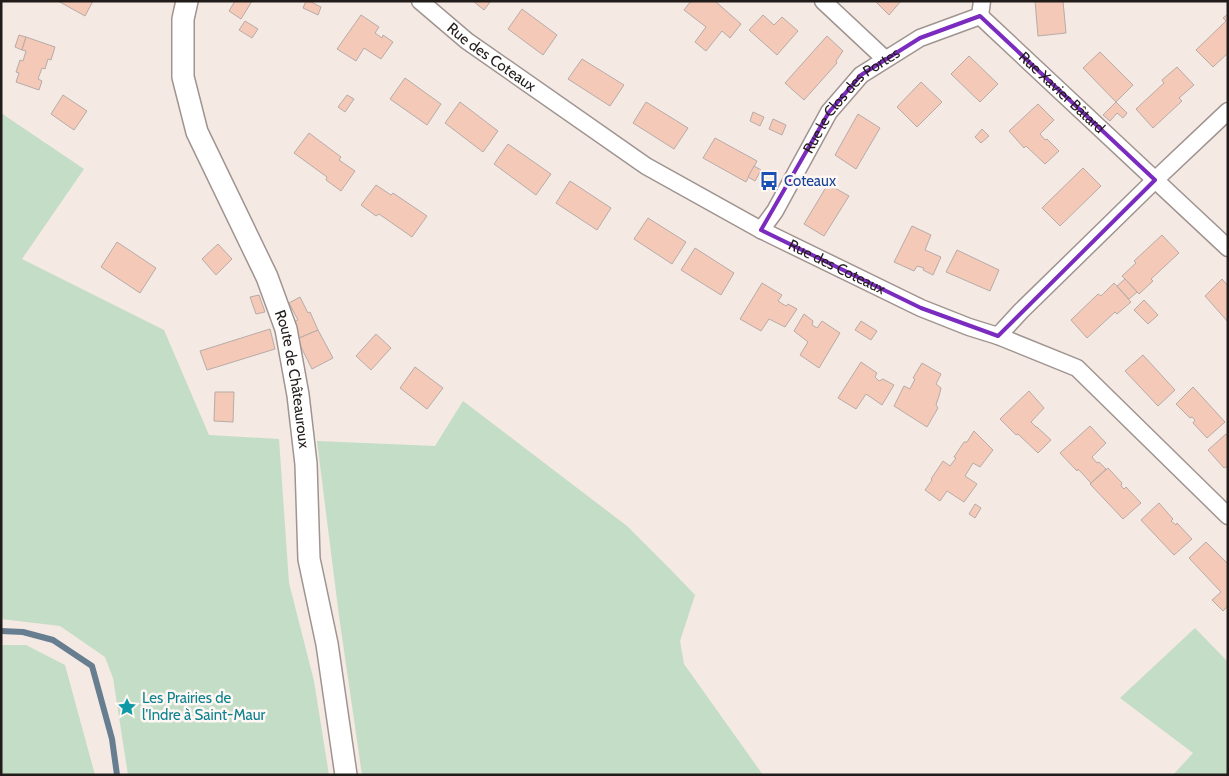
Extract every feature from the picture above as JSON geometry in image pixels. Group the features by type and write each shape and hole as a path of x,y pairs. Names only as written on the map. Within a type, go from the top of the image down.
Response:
{"street":[{"name":"Route de Châteauroux","path":"187,1 184,20 183,77 197,132 267,277 286,330 298,396 306,464 309,559 327,644 346,775"},
{"name":"Rue des Coteaux","path":"420,1 467,41 646,166 761,230 921,308 998,336 1077,368 1228,516"},
{"path":"824,1 885,59"},
{"name":"Rue le Clos des Portes","path":"761,230 775,211 829,112 861,75 920,38 981,9"},
{"name":"Rue Xavier Bâtard","path":"981,9 1155,180 1228,248"},
{"path":"998,336 1021,310 1228,111"}],"highlighted area":[{"path":"980,16 1155,180 998,336 921,308 761,230 829,112 861,75 920,38"}],"green space":[{"path":"1,113 84,169 22,259 164,330 209,435 279,439 289,583 314,681 329,775 128,775 113,678 105,657 60,626 1,619"},
{"path":"463,401 627,526 695,595 680,641 684,664 763,775 362,775 339,616 317,441 435,446"},
{"path":"1195,628 1228,662 1228,775 1173,775 1193,753 1120,698"},
{"path":"1,645 26,645 65,665 95,775 1,775"}],"building":[{"path":"58,1 93,1 85,16"},
{"path":"235,1 252,1 241,19 229,11"},
{"path":"306,1 321,7 318,15 303,8"},
{"path":"473,1 491,1 484,10"},
{"path":"691,1 715,1 741,24 730,38 722,31 706,51 695,42 706,27 684,10"},
{"path":"875,1 901,1 889,15"},
{"path":"1035,1 1063,1 1066,33 1038,36"},
{"path":"522,9 557,35 543,55 508,29"},
{"path":"1228,14 1228,53 1213,67 1196,50 1226,21 1223,18"},
{"path":"361,15 379,27 375,33 382,38 383,35 393,42 381,59 364,48 356,61 337,49"},
{"path":"763,15 774,25 782,17 798,31 777,55 749,30"},
{"path":"245,21 258,29 252,38 239,30"},
{"path":"19,35 26,37 22,50 15,47"},
{"path":"827,36 843,51 836,61 837,63 804,100 785,83"},
{"path":"26,37 55,47 51,60 48,59 45,69 42,68 38,79 42,81 39,90 16,82 19,73 16,72 20,60 23,61 26,51 22,50"},
{"path":"1100,52 1133,85 1116,102 1083,68"},
{"path":"969,56 998,84 980,102 951,74"},
{"path":"582,59 624,85 610,106 568,79"},
{"path":"1177,67 1194,85 1179,98 1182,101 1153,128 1136,109 1164,83 1162,80"},
{"path":"405,78 441,104 427,125 390,99"},
{"path":"921,82 942,102 917,127 897,107"},
{"path":"63,95 87,111 74,130 51,114"},
{"path":"347,95 354,99 345,112 338,107"},
{"path":"460,102 498,131 483,152 445,123"},
{"path":"646,102 688,128 674,149 633,123"},
{"path":"1116,102 1127,113 1123,118 1117,113 1110,121 1103,115"},
{"path":"1038,104 1054,120 1040,134 1059,151 1045,164 1026,146 1024,148 1009,131"},
{"path":"753,112 764,117 760,126 750,121"},
{"path":"858,114 880,128 856,169 835,155"},
{"path":"773,119 786,125 782,135 769,129"},
{"path":"982,129 989,136 981,143 975,137"},
{"path":"309,133 341,157 339,160 355,171 341,191 326,180 327,177 294,153"},
{"path":"715,138 757,161 746,182 703,158"},
{"path":"508,144 551,174 536,195 494,164"},
{"path":"754,166 761,170 755,181 748,177"},
{"path":"1083,168 1101,186 1060,226 1042,208"},
{"path":"570,181 611,208 597,230 556,203"},
{"path":"828,184 849,196 824,236 804,224"},
{"path":"376,185 391,195 393,193 427,216 412,237 379,214 376,216 361,205"},
{"path":"648,218 686,242 672,264 634,239"},
{"path":"912,226 931,235 925,250 941,257 933,275 923,270 924,268 917,266 914,271 894,262"},
{"path":"1162,235 1179,253 1151,279 1153,281 1139,294 1122,276 1136,263 1134,261"},
{"path":"117,242 156,268 140,293 101,267"},
{"path":"218,244 232,259 216,275 202,259"},
{"path":"695,248 734,273 721,295 681,270"},
{"path":"957,250 999,270 990,291 946,272"},
{"path":"1125,279 1137,292 1129,299 1117,286"},
{"path":"1222,279 1228,286 1228,322 1205,296"},
{"path":"762,283 782,295 778,301 786,306 788,304 797,309 785,327 769,319 761,331 740,319"},
{"path":"1114,283 1131,302 1117,314 1115,312 1087,338 1071,320 1098,294 1101,296"},
{"path":"259,295 265,312 256,314 250,297"},
{"path":"300,297 308,313 310,312 318,330 297,339 294,322 298,320 289,303"},
{"path":"1144,300 1158,315 1148,324 1134,310"},
{"path":"804,314 813,321 812,325 817,328 822,321 840,333 819,368 800,355 808,342 794,331"},
{"path":"861,321 877,331 871,340 855,330"},
{"path":"270,329 275,349 207,370 200,351"},
{"path":"318,330 333,358 312,369 297,339"},
{"path":"376,334 391,348 371,370 356,356"},
{"path":"1143,355 1175,390 1158,406 1125,371"},
{"path":"861,362 877,373 875,377 879,381 883,379 894,385 882,405 866,394 856,409 838,398"},
{"path":"922,363 941,374 936,384 941,388 936,405 938,408 927,427 894,406 904,386 910,389 915,379 913,378"},
{"path":"415,367 443,388 427,409 400,388"},
{"path":"1193,387 1225,422 1207,438 1193,423 1195,420 1192,417 1190,418 1176,404"},
{"path":"1029,391 1044,408 1031,422 1051,440 1038,453 1000,419"},
{"path":"215,392 234,392 233,422 214,421"},
{"path":"1090,426 1106,443 1092,457 1106,469 1091,483 1060,453"},
{"path":"974,431 993,450 980,467 973,463 965,476 977,484 964,502 947,491 940,501 925,490 943,461 950,466 964,442 967,442"},
{"path":"1226,434 1228,436 1228,468 1224,468 1208,450"},
{"path":"1108,468 1122,483 1121,486 1124,489 1126,487 1141,503 1123,519 1090,484"},
{"path":"1159,503 1173,519 1171,521 1176,525 1177,523 1192,539 1174,555 1141,520"},
{"path":"975,504 981,508 975,518 969,514"},
{"path":"1206,542 1228,564 1228,606 1223,611 1212,600 1221,592 1189,558"}],"waterway":[{"path":"1,631 23,632 53,640 92,666 112,739 117,775"}],"place":[{"name":"Coteaux","path":"769,181"},
{"name":"Les Prairies de l'Indre à Saint-Maur","path":"127,707"}]}
